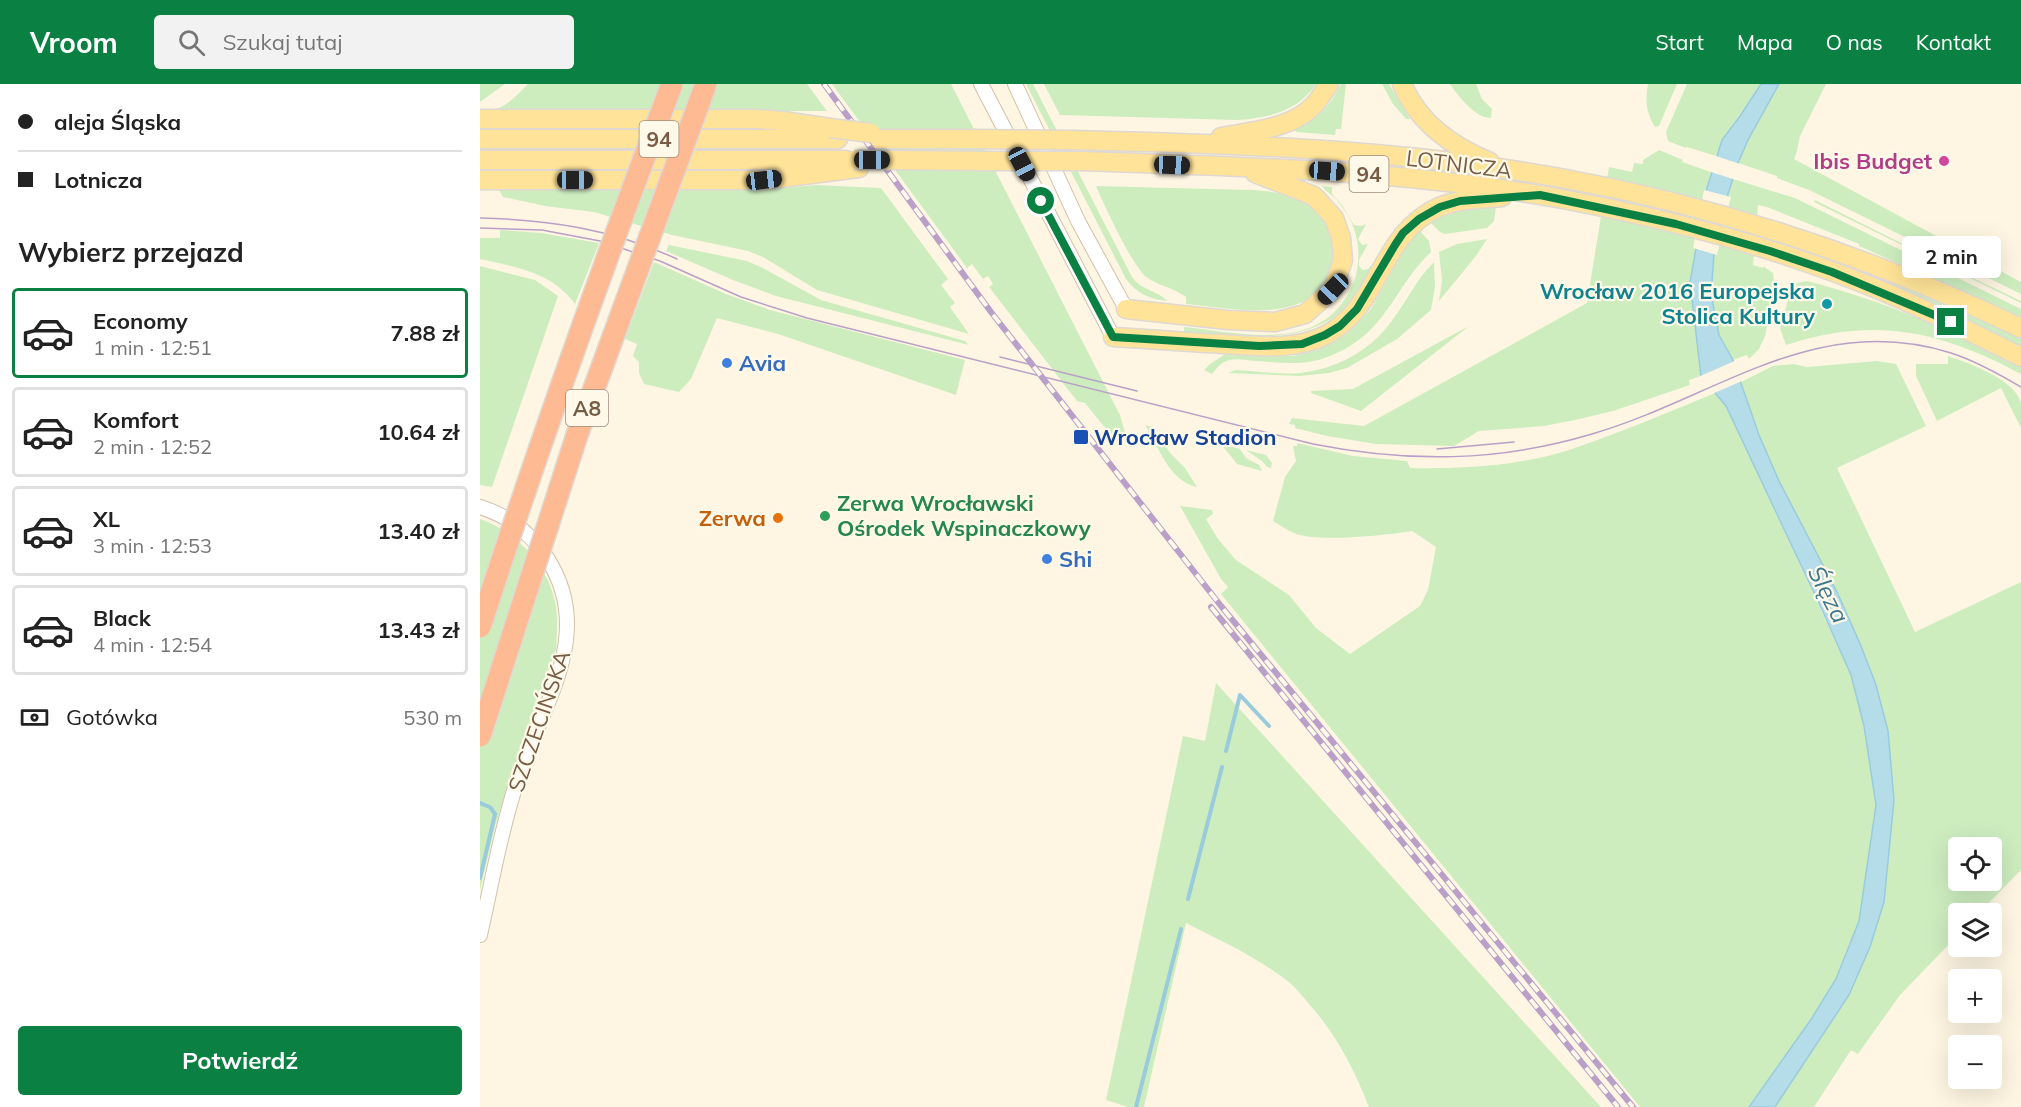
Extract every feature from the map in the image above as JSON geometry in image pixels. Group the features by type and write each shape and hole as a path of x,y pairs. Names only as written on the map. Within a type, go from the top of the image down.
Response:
{"highway":[{"name":"A8","path":"480,627 509,535 578,337 672,84"},
{"name":"A8","path":"480,736 577,435 706,84"}],"main road":[{"path":"1187,143 1284,124 1304,114 1314,105 1329,84"},
{"path":"1401,84 1419,113 1448,140 1473,155 1504,168"},
{"path":"480,119 783,120 834,134"},
{"name":"LOTNICZA","path":"834,134 912,139 1073,140 1340,150 1504,168 1608,187 1747,221 1860,259 1933,287 2021,328"},
{"name":"94","path":"480,139 834,134"},
{"name":"94","path":"480,160 856,164"},
{"name":"LOTNICZA","path":"856,164 912,161 1084,161 1239,167 1349,172 1540,195 1676,224 1832,272 1951,322 2021,357"},
{"path":"480,180 764,180 856,164"},
{"path":"1126,309 1228,320 1275,322 1305,314 1333,289 1342,260 1341,238 1330,212 1314,196 1239,167"},
{"path":"1113,337 1286,346 1302,344 1340,326 1357,309 1403,233 1419,219 1440,207 1460,201 1540,195"}],"street":[{"path":"981,84 1113,337"},
{"path":"1015,84 1078,221 1126,309"},
{"name":"SZCZECIŃSKA","path":"480,507 510,519 540,548 554,569 565,600 568,627 567,645 561,667 520,772 480,935"}],"green space":[{"path":"480,84 505,84 480,102"},
{"path":"528,84 807,84 827,111 490,111 506,104"},
{"path":"832,84 951,84 1120,415 1126,436 1110,434 1085,403 1077,401 989,287 993,284 988,276 983,279 972,264 967,268"},
{"path":"1026,84 1033,84 1132,277 1136,282 1167,301 1154,299 1144,294 1126,279"},
{"path":"1044,84 1316,84 1309,94 1281,112 1236,120 1060,115"},
{"path":"1341,84 1346,84 1341,129 1336,129 1335,135 1296,132 1295,130 1310,122 1323,111"},
{"path":"1382,84 1389,84 1410,119 1406,119 1393,104"},
{"path":"1450,84 1476,84 1482,99 1492,109 1491,118 1473,111"},
{"path":"1648,84 1677,84 1659,126 1655,127 1647,106"},
{"path":"1687,84 1761,84 1730,129 1716,156 1668,141 1666,132"},
{"path":"1779,84 1826,84 1800,136 1794,159 2021,282 2021,294 1809,190 1738,163"},
{"path":"1659,150 1683,160 1682,162 1711,172 1690,282 1701,376 1689,380 1690,385 1613,411 1575,420 1544,426 1479,431 1454,446 1376,444 1327,436 1295,428 1295,425 1289,424 1292,418 1364,426 1587,303 1609,167 1632,172 1634,163 1643,164 1643,160"},
{"path":"1733,179 1795,198 2021,309 2021,318 1859,246 1859,244 1758,205 1756,234 1857,268 1956,308 2021,337 2021,347 1914,296 1756,236 1753,265 1763,268 1763,266 1773,273 1775,288 1765,336 1759,349 1749,359 1747,355 1733,360 1719,336 1714,317 1712,277 1717,237"},
{"path":"816,185 881,188 948,279 941,285 955,303 950,307 969,334 817,290 763,257 748,251 672,235 594,212 545,206 503,197 499,190 513,187 760,190"},
{"path":"1096,186 1251,190 1292,197 1305,203 1317,213 1326,226 1333,255 1331,270 1325,283 1314,294 1300,303 1287,307 1244,310 1186,304 1186,297 1150,279 1139,269 1118,233"},
{"path":"1322,186 1332,187 1332,194 1348,215"},
{"path":"1815,200 2021,301 2021,303 1814,202"},
{"path":"1496,207 1494,221 1487,228 1445,234 1431,223 1447,213"},
{"path":"1348,215 1354,225 1366,224 1358,239 1362,245 1368,244 1359,260 1359,266 1363,270 1368,269 1372,264 1358,292 1340,313 1318,326 1294,333 1268,336 1241,336 1184,332 1184,327 1255,335 1279,334 1302,330 1322,322 1340,306 1356,277 1358,245"},
{"path":"500,230 541,233 599,243 575,304 556,285 532,272 480,259 480,238 500,238"},
{"path":"1420,231 1429,241 1431,252 1418,266 1377,323 1349,346 1330,356 1303,363 1232,359 1221,364 1212,374 1204,370 1224,355 1293,356 1318,350 1347,334 1371,309 1404,250"},
{"path":"1487,239 1439,301 1442,281 1439,252 1457,244"},
{"path":"669,245 747,261 821,300 965,341 969,345 776,296 666,251"},
{"path":"654,262 726,294 770,310 965,360 956,395 778,334 717,318 691,379 679,392 644,384 639,373 639,362 633,356 637,344 625,339"},
{"path":"1434,262 1435,287 1431,310 1397,339 1347,368 1329,373 1300,376 1228,373 1235,370 1300,373 1339,363 1351,357 1383,332 1422,275"},
{"path":"480,266 535,280 558,296 492,487 480,485"},
{"path":"1807,281 1863,297 1943,329 2021,367 2021,374 1963,347 1935,338 1906,333 1878,330 1849,331 1818,336 1786,345 1780,328 1791,290 1797,283"},
{"path":"1469,326 1361,411 1311,393 1311,391 1353,389"},
{"path":"1948,356 1991,374 2011,387 2018,395 2021,404 2021,428 2001,388 1937,421 1916,376 1916,364 1948,364"},
{"path":"1877,361 1896,364 1926,426 1837,468 1915,632 2021,582 2021,870 2002,889 2002,837 1948,837 1948,891 2000,891 1989,903 1948,903 1948,945 1900,995 1858,1054 1851,1050 1814,1107 1775,1107 1849,995 1884,902 1894,800 1888,731 1876,685 1838,594 1779,481 1759,435 1741,382 1773,366 1794,364 1807,367"},
{"path":"1715,393 1726,406 1851,675 1864,726 1876,805 1859,921 1836,979 1812,1018 1749,1107 1640,1107 1221,594 1228,587 1221,579 1180,506 1212,510 1213,514 1206,519 1218,539 1236,560 1289,595 1316,628 1350,654 1420,606 1428,590 1436,547 1412,531 1334,538 1304,536 1273,521 1285,477 1296,461 1293,446 1297,446 1297,443 1353,456 1407,461 1410,468 1470,467 1510,463 1569,450"},
{"path":"1145,425 1153,427 1197,487 1187,484 1172,471"},
{"path":"1221,444 1240,449 1246,458 1259,465 1262,471 1237,464"},
{"path":"1246,450 1266,455 1272,463 1271,468 1267,467"},
{"path":"480,519 494,525 519,542 539,565 553,592 557,623 556,649 511,775 496,823 480,890"},
{"path":"1216,683 1601,1107 1369,1107 1351,1066 1336,1040 1319,1015 1295,988 1253,958 1186,923 1144,1107 1128,1107 1106,1100 1183,736 1205,741"}],"water":[{"name":"Ślęza","path":"1761,84 1779,84 1738,163 1714,254 1711,294 1719,335 1733,360 1759,435 1779,481 1838,594 1876,685 1888,731 1894,800 1884,902 1870,947 1849,995 1775,1107 1749,1107 1812,1018 1836,979 1859,921 1876,805 1864,726 1851,675 1726,406 1701,376 1690,282 1707,188 1722,140"}],"pier":[{"path":"1713,155 1740,164 1736,180 1708,171"},
{"path":"1704,190 1731,197 1717,255 1693,248"},
{"path":"1737,360 1744,380 1712,394 1698,377"}],"waterway":[{"path":"1226,751 1240,695 1269,726"},
{"path":"1188,899 1222,767"},
{"path":"480,803 490,807 495,814 480,878"},
{"path":"1136,1107 1181,929"}],"tram line":[{"path":"480,218 532,221 581,228 629,240 677,259"},
{"path":"480,228 542,230 600,241 660,261 741,297 807,318 1313,444 1384,454 1453,457 1522,450 1557,443 1592,434 1637,418 1767,364 1810,350 1855,342 1901,343 1951,353 1978,364 2021,387"},
{"path":"1000,357 1137,391"},
{"path":"1437,449 1514,442"}],"railway":[{"path":"824,84 991,312 1221,606 1633,1107"},
{"path":"1211,607 1618,1107"}],"place":[{"name":"Ibis Budget","path":"1944,161"},
{"name":"Wrocław 2016 Europejska Stolica Kultury","path":"1827,304"},
{"name":"Avia","path":"727,363"},
{"name":"Wrocław Stadion","path":"1081,437"},
{"name":"Zerwa Wrocławski Ośrodek Wspinaczkowy","path":"825,516"},
{"name":"Zerwa","path":"778,518"},
{"name":"Shi","path":"1047,559"}],"route":[{"path":"1041,201 1113,337 1259,346 1302,344 1340,326 1357,309 1403,233 1419,219 1440,207 1460,201 1540,195 1676,224 1770,251 1832,272 1951,322"}]}
